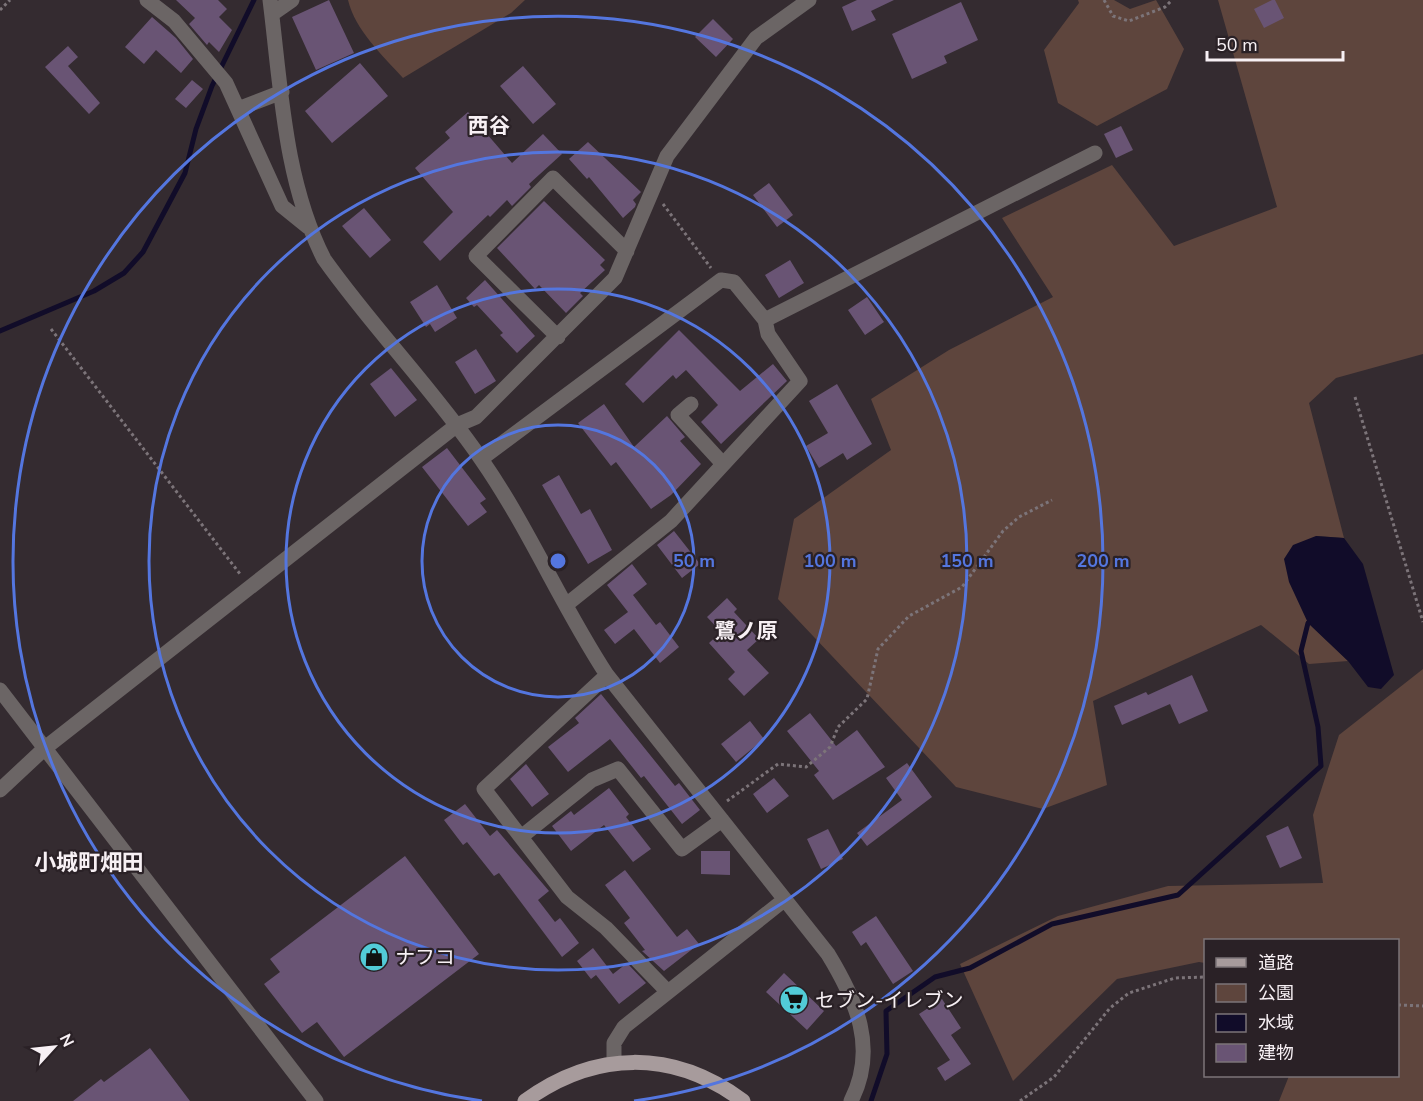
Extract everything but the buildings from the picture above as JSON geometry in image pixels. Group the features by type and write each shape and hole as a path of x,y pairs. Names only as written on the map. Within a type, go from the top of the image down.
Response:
{"main road":[{"path":"525,1101 540,1090 581,1069 614,1062 677,1066 711,1080 743,1101"}],"street":[{"path":"147,0 174,21 226,83 282,206 308,227"},
{"path":"292,0 271,7 296,191 308,227 324,259 347,291 457,425 481,459 515,509 566,605 607,675 828,954 860,1014 864,1055 851,1101"},
{"path":"0,790 45,748 250,587 457,425 476,417 558,338 615,278 667,156 756,38 808,0"},
{"path":"238,109 282,92"},
{"path":"765,320 1095,153"},
{"path":"558,338 476,256 553,178 627,251"},
{"path":"481,459 721,280 734,282 765,320 768,334 800,381 670,521 566,605"},
{"path":"691,404 678,415 723,464"},
{"path":"607,675 484,789 567,897 606,928 668,992"},
{"path":"0,690 316,1101"},
{"path":"521,837 592,780 618,769 682,849 718,815"},
{"path":"614,1062 614,1043 624,1027 784,900"}],"path":[{"path":"0,10 10,0"},
{"path":"1104,0 1113,16 1129,21 1164,7 1172,0"},
{"path":"653,191 721,280"},
{"path":"51,328 250,587"},
{"path":"1355,397 1423,622"},
{"path":"718,815 778,764 806,767 830,747 838,727 867,699 878,650 909,616 962,587 1003,531 1019,517 1052,500"},
{"path":"1020,1101 1054,1077 1110,1008 1130,993 1175,978 1204,977"},
{"path":"1399,1005 1423,1006"}],"green space":[{"path":"348,0 525,0 511,13 403,78 363,32"},
{"path":"1078,0 1114,0 1130,9 1156,0 1184,49 1167,89 1097,126 1058,103 1044,50 1079,3"},
{"path":"1218,0 1423,0 1423,354 1336,378 1309,403 1344,538 1316,536 1308,623 1348,661 1309,664 1261,625 1093,701 1107,785 1043,809 956,787 778,599 794,519 891,450 871,399 949,350 1053,297 1002,218 1112,165 1174,246 1277,207"},
{"path":"1423,669 1423,1101 1279,1101 1289,1077 1399,1077 1399,939 1204,939 1204,963 1117,979 1013,1081 960,964 1058,916 1168,886 1323,883 1313,815 1339,735"}],"water":[{"path":"1316,536 1344,538 1363,564 1394,675 1381,689 1368,687 1348,661 1308,623 1289,582 1284,559 1293,545"}],"waterway":[{"path":"0,331 94,291 124,273 143,252 185,173 196,129 212,86 254,0"},
{"path":"871,1101 887,1054 886,1011 935,977 970,968 1052,924 1178,895 1321,766 1318,727 1301,651 1308,623"}],"place":[{"name":"ナフコ","path":"374,957"},
{"name":"セブン-イレブン","path":"794,1000"}],"district":[{"name":"西谷","path":"489,126"},
{"name":"鷺ノ原","path":"746,631"},
{"name":"小城町畑田","path":"89,862"}]}
